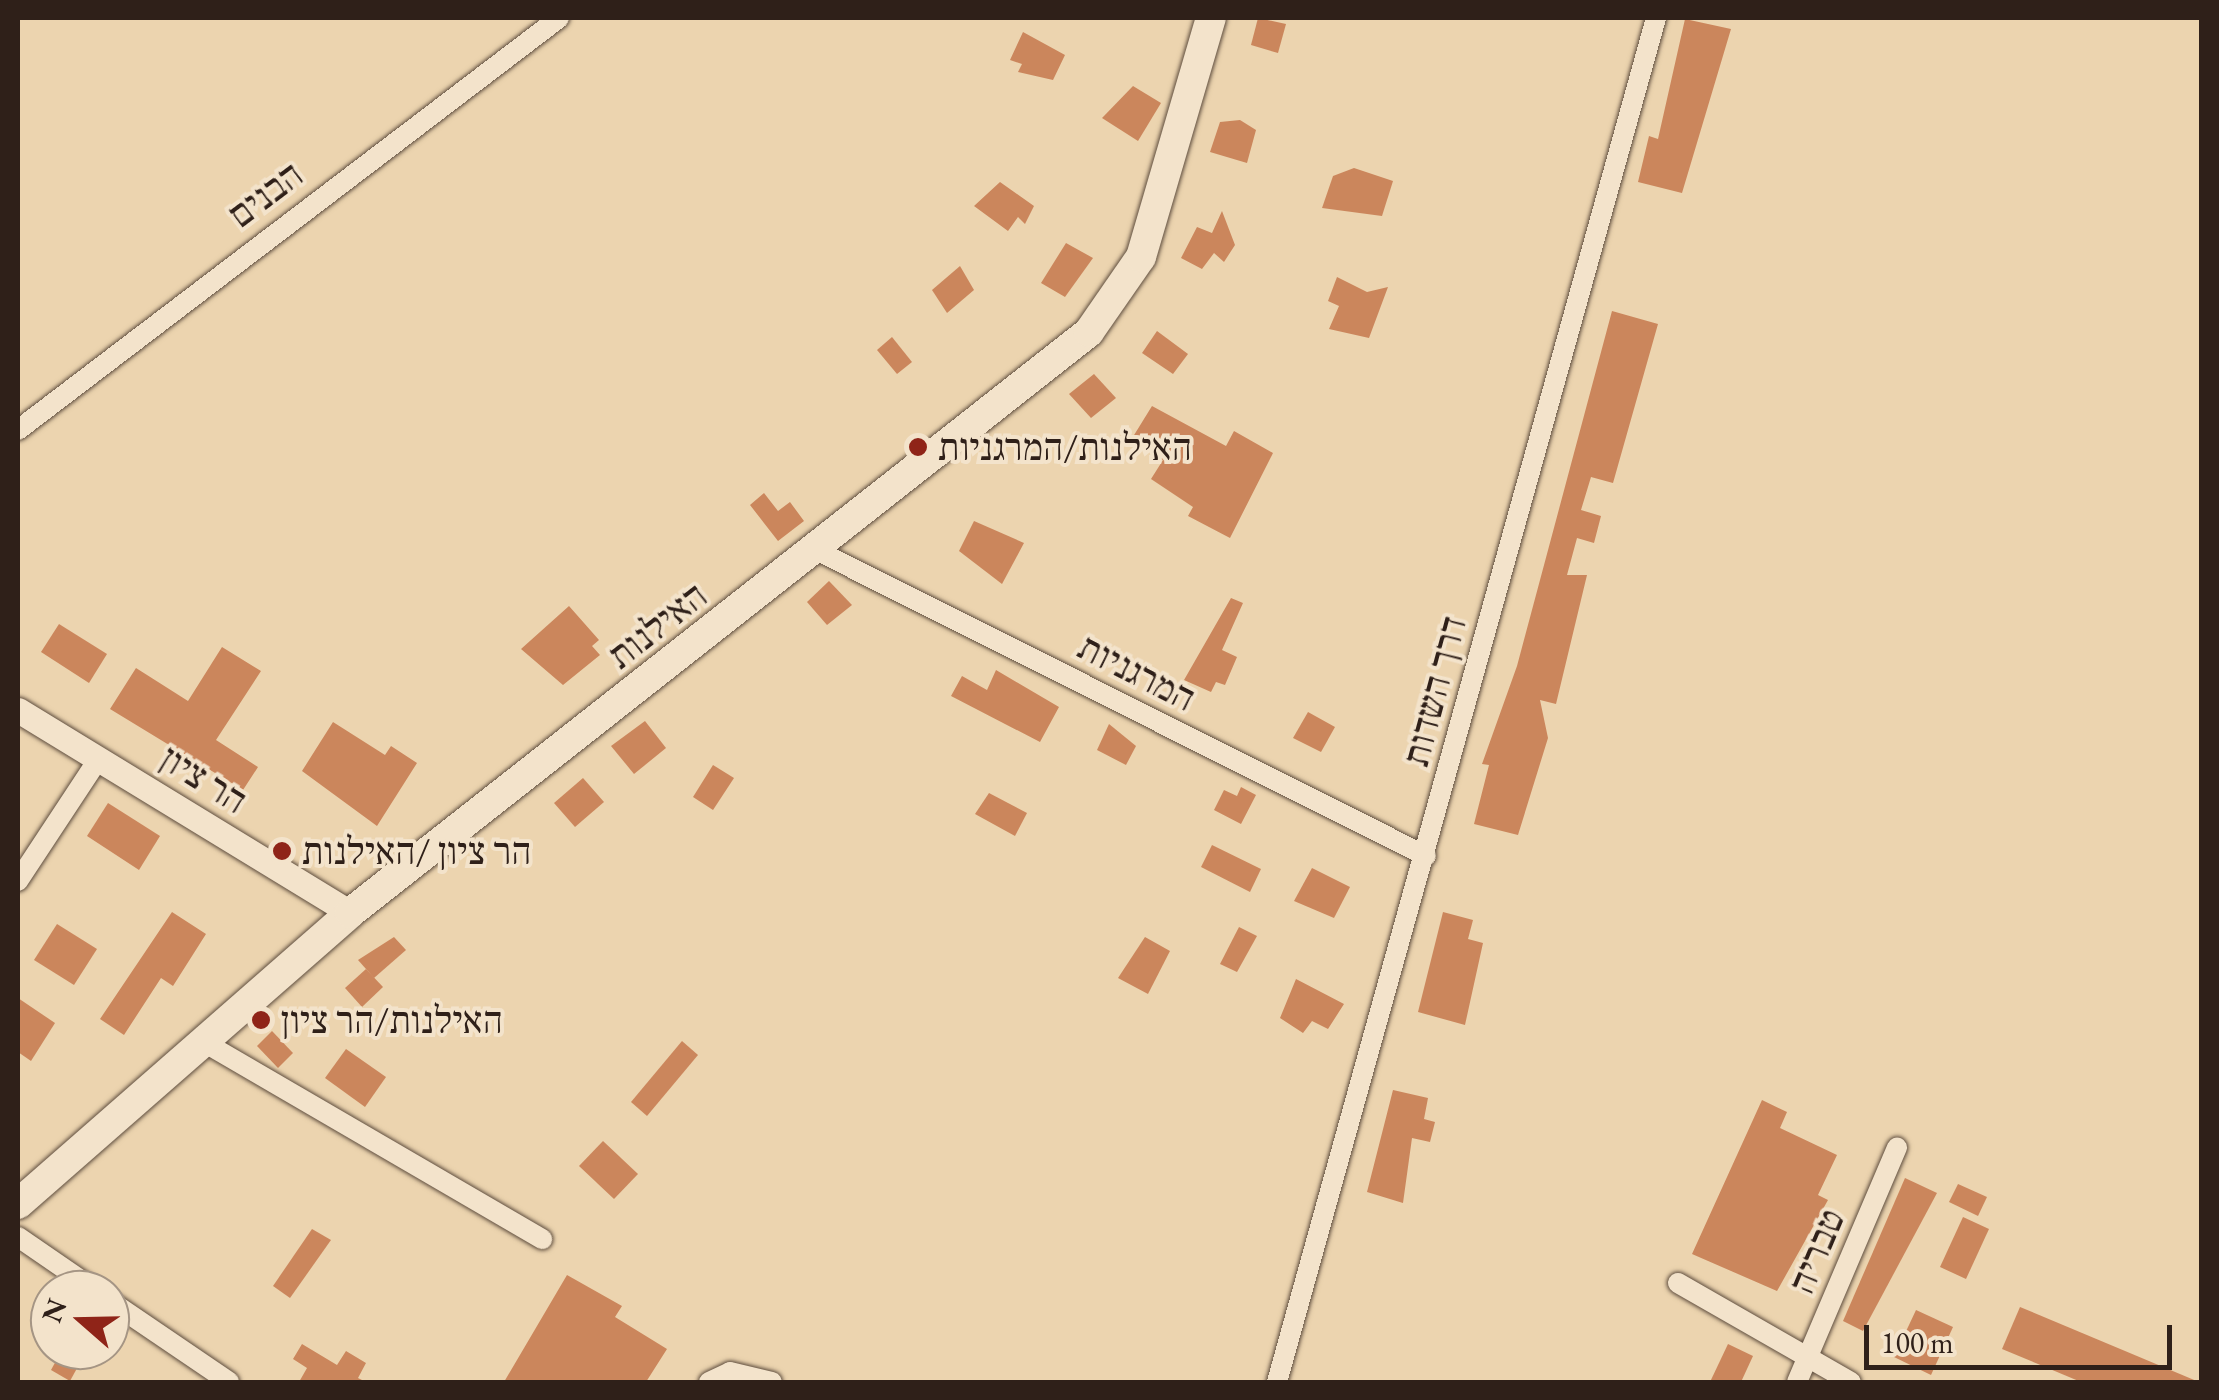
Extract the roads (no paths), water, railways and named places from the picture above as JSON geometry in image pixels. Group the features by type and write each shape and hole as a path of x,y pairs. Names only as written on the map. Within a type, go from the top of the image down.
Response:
{"main road":[{"name":"האילנות","path":"18,1204 200,1040 350,913 818,551 1089,332 1141,257 1211,18"}],"street":[{"name":"הבנים","path":"18,430 559,18"},
{"name":"דרך השדות","path":"1277,1382 1656,18"},
{"name":"המרגניות","path":"818,551 1426,856"},
{"name":"הר ציון","path":"18,710 350,913"},
{"path":"18,881 98,758"},
{"path":"200,1040 542,1239"},
{"name":"טבריה","path":"1797,1382 1897,1146"},
{"path":"18,1237 65,1270"},
{"path":"1678,1282 1851,1382"},
{"path":"130,1314 230,1382"},
{"path":"709,1382 730,1372 772,1382"}],"place":[{"name":"האילנות/המרגניות","path":"918,447"},
{"name":"הר ציון /האילנות","path":"282,851"},
{"name":"האילנות/הר ציון","path":"261,1020"}]}
